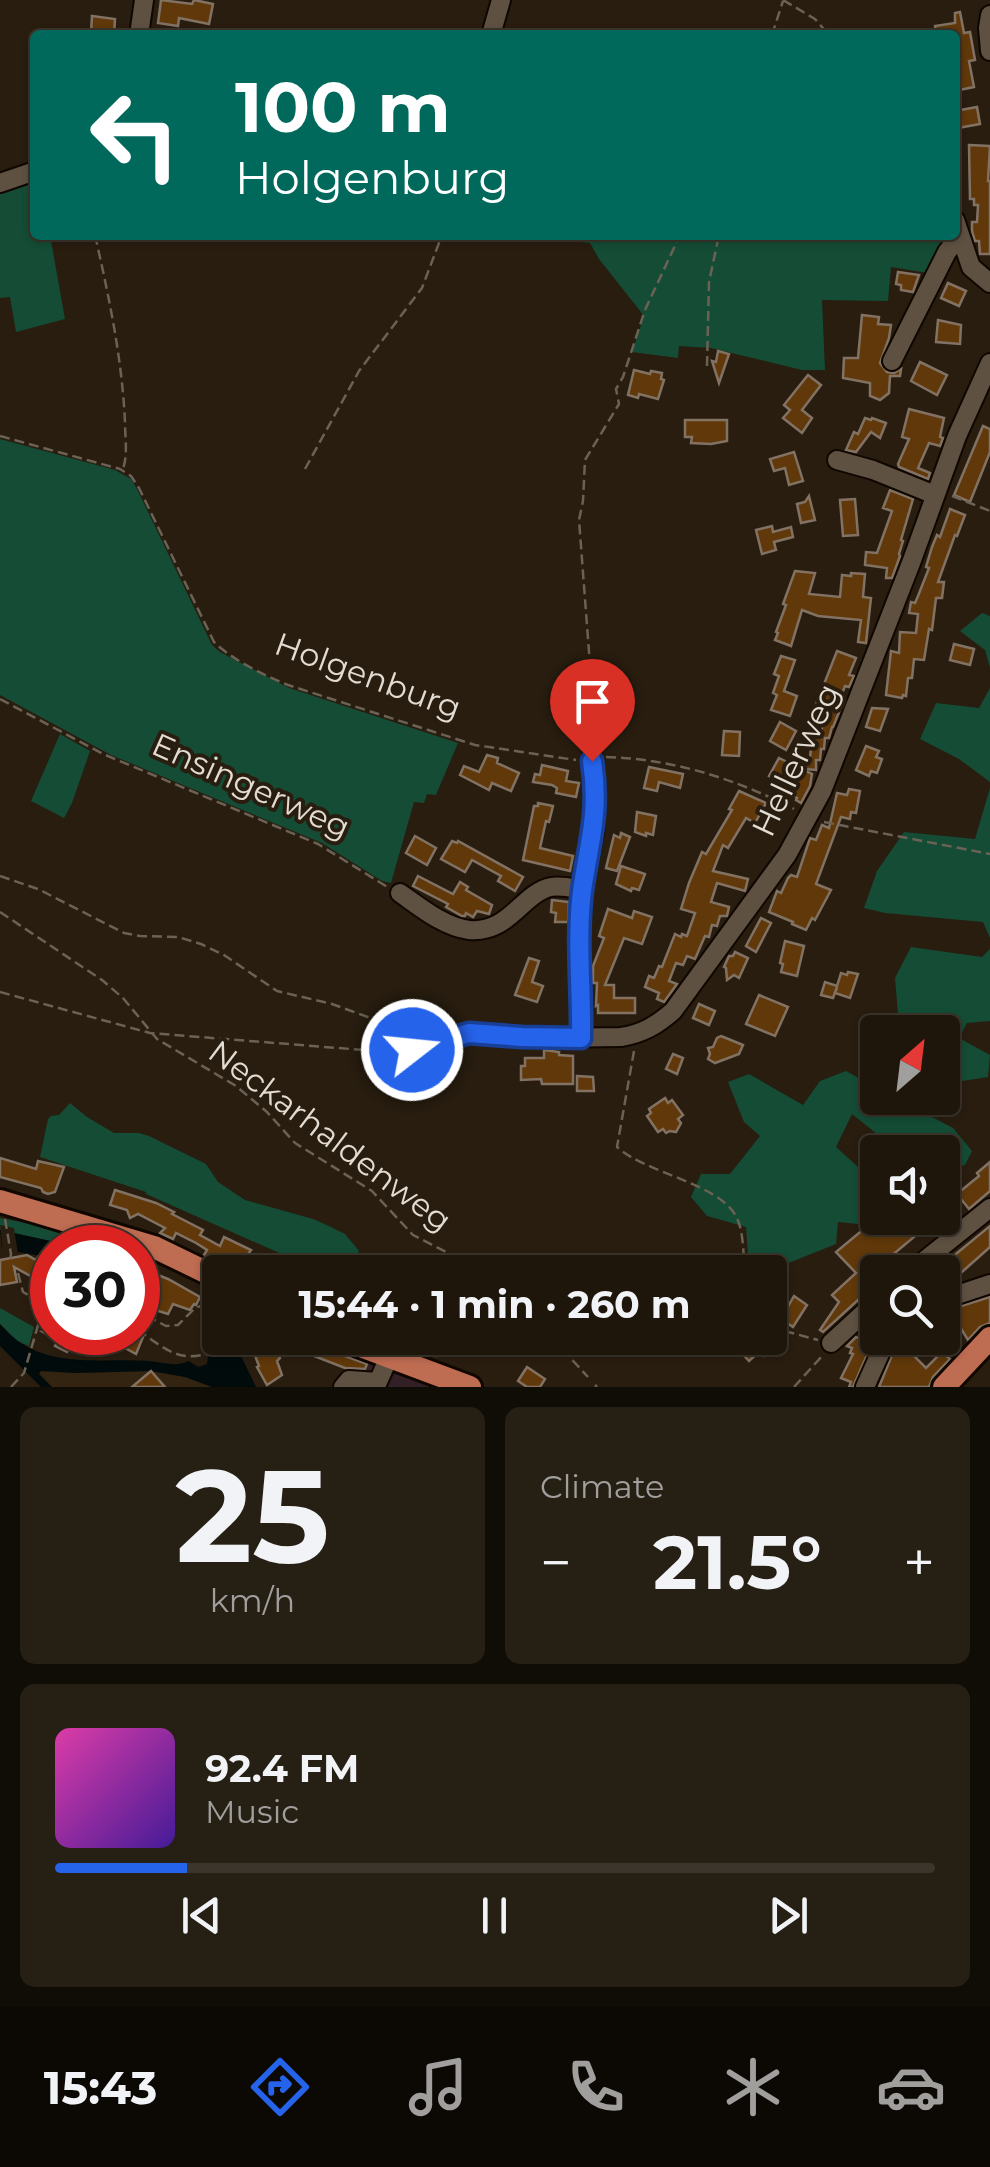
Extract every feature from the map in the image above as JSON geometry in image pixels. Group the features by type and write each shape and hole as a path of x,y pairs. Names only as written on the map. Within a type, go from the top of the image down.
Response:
{"main road":[{"path":"2,1209 154,1247 202,1276"},
{"path":"944,1387 990,1338"},
{"path":"389,1356 470,1387"}],"street":[{"path":"140,30 144,0"},
{"path":"493,30 502,0"},
{"path":"990,15 990,50"},
{"path":"0,183 30,173"},
{"path":"960,235 973,270 990,283"},
{"path":"892,362 950,247 962,241"},
{"name":"Hellerweg","path":"633,1035 659,1022 678,1004 776,871 809,817 828,778 961,427 990,363"},
{"path":"837,460 936,492"},
{"path":"581,1038 582,890 596,807 592,759"},
{"path":"400,893 444,921 472,930 502,922 547,888 582,890"},
{"path":"404,1052 469,1033 581,1038 633,1035"},
{"path":"931,1255 990,1208"},
{"path":"960,1294 990,1284"},
{"path":"831,1343 860,1316"},
{"path":"865,1387 879,1355"},
{"path":"343,1387 349,1380 378,1382 389,1356"}],"path":[{"path":"774,30 783,0 815,19 825,30"},
{"path":"0,436 122,470 126,444 120,355 96,240"},
{"path":"305,469 359,371 422,288 440,240"},
{"path":"592,759 590,678 578,533 585,460 619,404 616,389 624,378 645,310 678,240"},
{"path":"707,366 709,282 717,240"},
{"name":"Holgenburg","path":"122,470 140,488 211,637 223,650 288,685 492,749 592,759 637,759 693,769 742,783 820,821 990,854"},
{"path":"936,492 990,512"},
{"name":"Ensingerweg","path":"0,699 102,754 326,848 400,893"},
{"path":"0,876 55,897 124,933 178,937 201,944 276,991 392,1024 469,1033"},
{"path":"0,912 116,990 150,1032"},
{"path":"0,992 150,1032 404,1052"},
{"name":"Neckarhaldenweg","path":"150,1032 236,1086 295,1143 372,1192 413,1234 453,1255"},
{"path":"633,1035 630,1078 617,1146 657,1170 704,1190 730,1208 739,1222 743,1255"},
{"path":"2,1209 10,1261"},
{"path":"18,1273 23,1292 30,1296"},
{"path":"160,1323 178,1326 202,1305"},
{"path":"787,1331 831,1343 794,1387"},
{"path":"160,1343 183,1356 202,1354"},
{"path":"11,1387 24,1373 30,1352"},
{"path":"568,1355 588,1376"}],"shaded area":[{"path":"0,1230 30,1237 30,1254 2,1249"},
{"path":"0,1324 30,1347 30,1355 170,1364 189,1361 198,1367 207,1364 208,1357 239,1355 256,1387 212,1387 151,1371 41,1371 39,1374 52,1387 41,1387 0,1346"},
{"path":"369,1362 430,1387 331,1387 342,1374 363,1377"},
{"path":"40,1371 151,1371 212,1387 52,1387"}],"green space":[{"path":"30,177 30,240 51,240 65,319 16,332 10,297 0,298 0,186"},
{"path":"558,240 952,240 934,274 891,267 888,301 822,300 825,370 802,370 711,348 679,346 678,358 632,352 644,316 590,243"},
{"path":"0,439 115,470 131,479 212,645 220,652 289,688 458,743 436,795 427,794 424,803 414,802 391,883 322,843 111,755 0,695"},
{"path":"982,613 990,616 990,668 985,650 960,631"},
{"path":"990,688 990,782 959,759 920,739 936,703 979,708"},
{"path":"60,734 90,751 64,818 31,801"},
{"path":"990,788 990,938 983,922 864,908 877,871 904,832 975,839"},
{"path":"911,947 982,957 990,949 990,1021 967,1023 960,1036 960,1015 899,1015 895,978"},
{"path":"960,1039 990,1055 988,1077 960,1081"},
{"path":"846,1071 860,1079 860,1115 928,1115 959,1135 879,1135 852,1114 836,1147 860,1169 860,1222 838,1222 836,1244 787,1264 787,1255 748,1255 746,1227 707,1216 691,1197 701,1174 730,1174 760,1136 744,1122 728,1082 749,1074 803,1105 820,1081"},
{"path":"70,1103 114,1133 149,1136 206,1164 218,1182 245,1200 313,1219 345,1234 359,1251 357,1255 284,1255 146,1192 40,1157 48,1119 59,1115"},
{"path":"960,1136 972,1151 965,1165 960,1166"},
{"path":"0,1218 37,1225 30,1225 30,1237 0,1230"},
{"path":"0,1308 30,1325 29,1346 17,1341 0,1324"}],"pier":[{"path":"0,1225 14,1228 18,1254 3,1254"}],"building":[{"path":"161,0 213,4 209,24 179,18 178,26 158,23"},
{"path":"960,12 964,33 970,32 975,60 969,61 974,87 960,90 960,30 935,30 935,26 955,23 955,13"},
{"path":"92,16 115,19 114,30 91,30"},
{"path":"977,107 980,124 960,128 960,110"},
{"path":"969,145 990,146 990,254 980,254 979,241 975,241 972,231 978,205 970,199"},
{"path":"898,272 919,275 913,292 901,290 901,285 896,284"},
{"path":"948,283 966,291 959,306 941,298"},
{"path":"862,315 879,317 878,324 891,325 880,363 887,372 901,369 900,376 890,376 889,393 880,400 870,396 870,383 843,378 844,358 858,358"},
{"path":"938,320 961,325 960,344 936,342"},
{"path":"718,351 729,354 719,383 712,361 716,362"},
{"path":"920,362 947,375 937,395 911,381"},
{"path":"634,370 662,373 664,380 658,399 628,395"},
{"path":"808,375 821,385 802,410 812,418 802,433 783,418 790,410 784,405"},
{"path":"909,409 944,418 940,446 929,443 918,468 930,473 928,479 898,464 909,439 902,437"},
{"path":"865,418 886,423 880,438 871,432 856,452 846,450 854,432 858,434"},
{"path":"685,420 727,420 727,441 691,443 692,437 685,437"},
{"path":"983,426 990,429 990,452 970,502 954,495"},
{"path":"794,452 803,481 789,485 785,468 774,471 770,459"},
{"path":"890,490 913,499 900,556 892,578 886,578 887,568 865,565 866,552 877,553 892,511 883,508"},
{"path":"809,496 815,520 801,523 797,504"},
{"path":"855,499 858,535 843,536 840,500"},
{"path":"950,509 965,515 938,582 944,582 942,598 936,598 924,660 914,659 906,696 886,695 891,651 899,653 900,632 916,633 918,614 909,613 911,602 915,603 918,596 932,547"},
{"path":"772,526 773,532 791,527 793,537 774,542 776,550 762,554 756,530"},
{"path":"795,571 815,573 809,594 840,597 842,575 865,574 863,597 871,598 866,643 858,642 861,620 818,616 802,610 791,646 775,640"},
{"path":"954,644 974,649 970,665 950,660"},
{"path":"837,651 856,658 849,675 854,676 849,687 845,686 838,704 842,705 829,738 825,738 820,760 816,760 816,770 805,769 814,737 821,738 823,714 815,711 815,707"},
{"path":"781,656 795,660 784,691 797,696 790,716 771,710 779,676 774,674"},
{"path":"872,708 888,709 880,731 866,727"},
{"path":"780,722 796,731 786,750 770,741"},
{"path":"724,731 740,732 739,756 722,755"},
{"path":"866,746 879,751 876,757 882,759 877,773 871,771 869,776 856,770"},
{"path":"487,755 519,773 511,791 492,783 489,790 460,775 464,766 479,772"},
{"path":"779,758 812,774 801,803 773,786 776,780 769,776"},
{"path":"542,765 568,771 566,781 579,783 576,797 556,793 557,788 552,785 533,782"},
{"path":"649,767 683,774 680,788 659,782 657,791 644,788"},
{"path":"849,789 860,791 856,813 851,812 850,819 841,817 816,884 831,890 806,930 769,912 777,891 781,893 791,875 797,877 810,838 816,840 822,825 829,828 837,793 847,795"},
{"path":"739,791 766,803 755,823 746,818 728,848 723,845 713,871 748,879 745,891 717,883 711,902 729,907 727,916 720,916 717,926 712,925 695,959 687,956 683,965 676,963 669,981 677,984 664,1002 657,999 659,993 645,987 649,976 654,978 659,966 662,967 675,934 687,936 695,913 681,909 689,883 702,852 706,854"},
{"path":"534,806 553,806 540,848 573,856 570,871 523,860"},
{"path":"637,812 656,816 653,835 635,832"},
{"path":"621,833 630,837 617,871 606,868 614,835 620,838"},
{"path":"415,836 436,848 427,865 406,853"},
{"path":"452,841 523,877 515,891 498,881 501,876 472,860 465,872 441,859"},
{"path":"621,866 645,874 639,890 616,884"},
{"path":"418,876 453,894 460,882 492,905 489,914 477,911 473,917 466,913 462,916 413,886"},
{"path":"552,900 569,902 568,922 555,922"},
{"path":"608,909 632,918 634,911 652,917 642,944 624,938 605,985 614,985 614,998 635,998 635,1013 598,1013 596,1006 593,966 604,938 599,936"},
{"path":"761,918 771,923 756,952 746,946"},
{"path":"785,941 804,946 797,976 781,972"},
{"path":"735,952 748,958 739,978 734,975 727,980 724,967"},
{"path":"529,958 539,961 532,982 543,986 537,1002 515,995"},
{"path":"841,973 858,974 850,998 835,993 837,987 833,998 821,995 825,982 837,986"},
{"path":"759,995 788,1007 775,1036 746,1024"},
{"path":"699,1004 715,1011 709,1025 693,1018"},
{"path":"721,1036 743,1045 739,1054 715,1063 708,1059 708,1048"},
{"path":"544,1050 573,1056 573,1084 521,1080 525,1058 544,1058"},
{"path":"673,1054 683,1058 677,1074 666,1069"},
{"path":"577,1076 593,1077 594,1091 577,1091"},
{"path":"665,1098 668,1103 672,1100 683,1115 678,1119 681,1123 676,1132 658,1132 647,1116 651,1113 649,1109"},
{"path":"0,1158 36,1169 38,1161 64,1167 55,1192 48,1194 41,1188 0,1177"},
{"path":"990,1162 990,1191 969,1209 960,1192 979,1176 977,1173"},
{"path":"115,1190 156,1203 203,1230 200,1235 220,1246 224,1237 251,1250 248,1255 204,1255 207,1250 196,1243 176,1233 173,1239 160,1233 165,1228 160,1225 138,1214 130,1218 127,1210 110,1205"},
{"path":"990,1226 990,1247 962,1272 960,1255 955,1255"},
{"path":"860,1232 914,1237 892,1255 860,1255 860,1298 823,1332 820,1330 839,1302 832,1295 856,1273 836,1252"},
{"path":"27,1255 30,1276 14,1267 17,1282 0,1285 0,1260"},
{"path":"160,1276 200,1297 190,1310 173,1304 168,1314 160,1312"},
{"path":"794,1296 807,1305 793,1327 787,1323 787,1308"},
{"path":"990,1297 990,1323 968,1340 960,1327 960,1306"},
{"path":"856,1337 860,1339 860,1355 867,1355 853,1387 849,1387 851,1382 841,1378 853,1354 847,1346"},
{"path":"255,1355 278,1355 282,1375 267,1385"},
{"path":"312,1355 342,1355 367,1364 365,1369 345,1368"},
{"path":"892,1355 915,1355 926,1368 939,1355 950,1359 929,1387 879,1387"},
{"path":"527,1367 545,1379 540,1387 527,1387 518,1381"},
{"path":"151,1371 165,1387 132,1387"}],"route":[{"path":"412,1050 469,1033 581,1038 582,890 596,807 592,761"}]}
